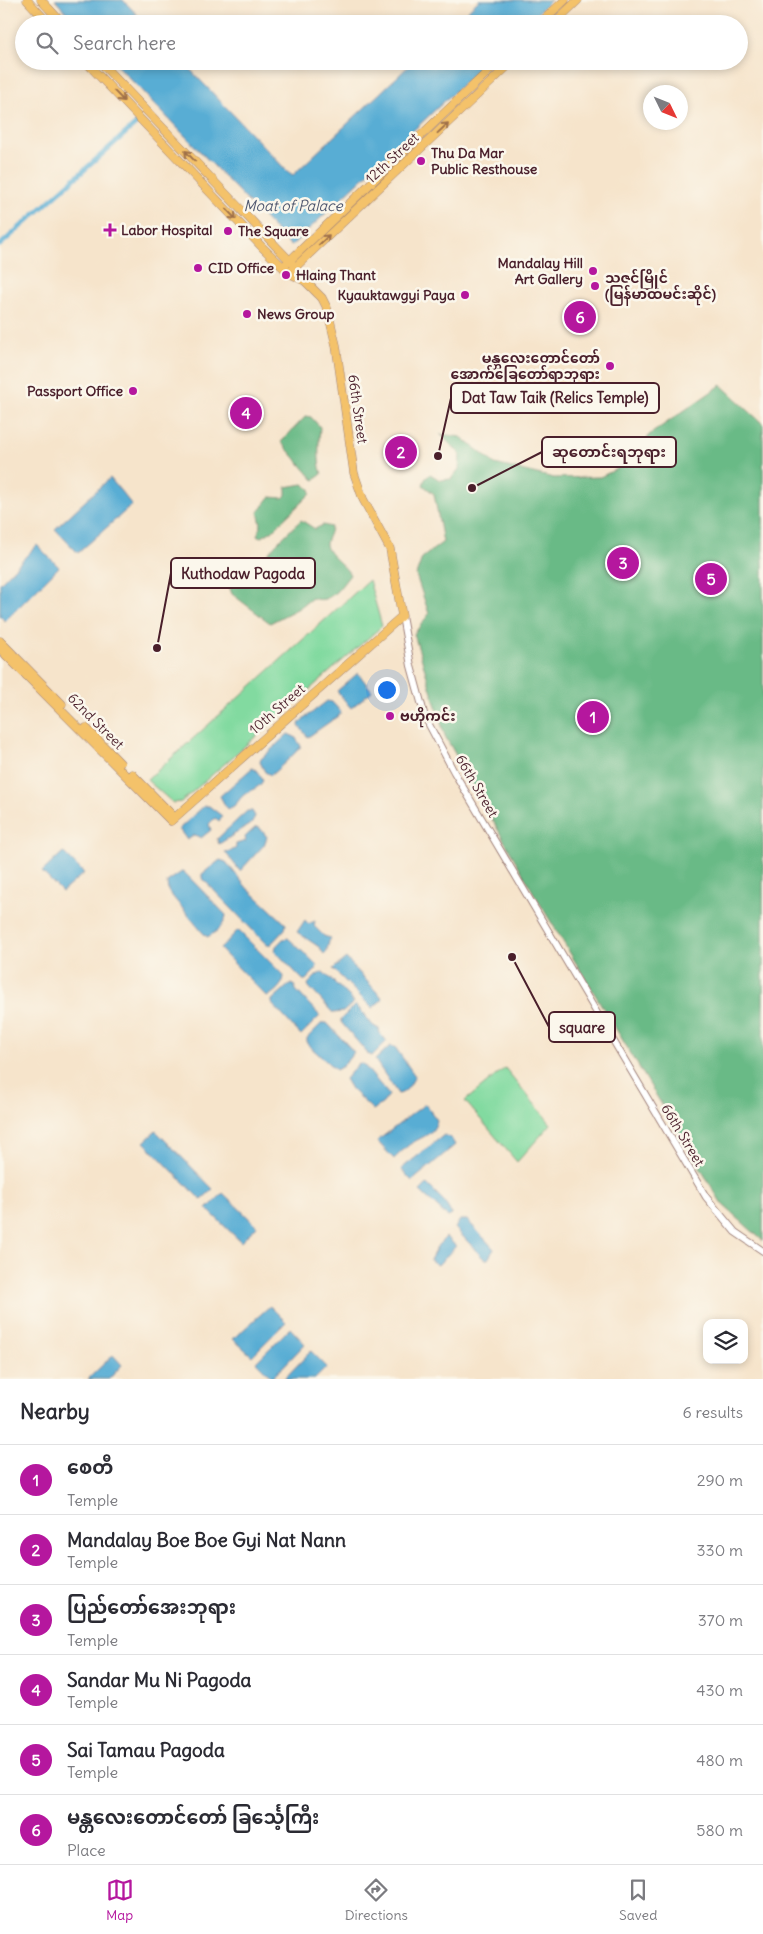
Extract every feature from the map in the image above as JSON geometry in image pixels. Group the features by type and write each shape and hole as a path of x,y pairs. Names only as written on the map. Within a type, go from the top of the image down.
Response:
{"main road":[{"path":"27,0 41,15"},
{"path":"41,0 55,15"},
{"path":"549,15 565,0"},
{"path":"562,15 578,0"},
{"name":"66th Street","path":"94,70 290,274 302,278"},
{"name":"66th Street","path":"108,70 296,266 302,278 322,298 329,314 337,355 354,473 363,499 390,549 402,616"},
{"name":"12th Street","path":"283,267 490,70"},
{"name":"12th Street","path":"290,274 296,266 503,70"},
{"name":"10th Street","path":"172,819 402,616"},
{"name":"62nd Street","path":"0,641 172,819"},
{"name":"62nd Street","path":"0,649 77,722"}],"street":[{"name":"66th Street","path":"402,616 411,666 425,717 454,772 706,1197 735,1232 763,1251"}],"green space":[{"path":"721,385 763,424 763,1241 722,1204 536,897 445,736 414,634 429,614 416,575 422,558 443,542 434,494 423,485 425,479 430,474 440,480 451,479 459,469 460,454 440,434 461,437 495,464 554,478 600,477 627,464 644,447 649,435"},
{"path":"306,416 311,417 320,427 319,458 322,474 314,480 281,442"},
{"path":"303,484 310,489 311,493 272,531 262,537 257,536 261,524 258,512 270,497 283,498 286,495 286,487"},
{"path":"301,520 315,529 323,525 331,527 326,543 327,547 350,575 338,590 329,597 318,600 312,598 299,608 270,623 232,594 229,586 252,573 276,544"},
{"path":"369,580 382,626 181,802 173,803 147,780"},
{"path":"505,1068 551,1124 517,1162 465,1101"}],"water":[{"path":"55,0 123,0 137,15 69,15"},
{"path":"479,0 551,0 535,15 463,15"},
{"name":"Moat of Palace","path":"122,70 191,70 287,171 293,175 404,70 477,70 291,246"},
{"path":"110,478 132,505 78,553 55,529"},
{"path":"37,545 59,567 5,621 0,616 0,583"},
{"path":"358,673 372,691 351,708 337,691"},
{"path":"327,701 332,702 341,712 308,737 299,726 300,722"},
{"path":"288,734 295,737 301,746 271,775 265,772 260,762 261,759"},
{"path":"252,768 256,770 263,780 262,783 227,809 220,796"},
{"path":"204,806 209,806 222,816 219,821 215,818 209,824 211,830 201,838 195,835 187,840 179,829"},
{"path":"247,811 252,811 255,816 252,823 219,844 217,839"},
{"path":"256,827 260,828 267,837 264,845 240,871 225,852 236,848 236,844 246,841 245,837"},
{"path":"63,852 84,873 62,892 42,872"},
{"path":"220,860 226,862 247,888 286,924 285,929 270,945 267,945 202,878 202,874"},
{"path":"183,871 226,915 220,928 207,937 168,891 167,882"},
{"path":"305,920 308,924 315,921 314,926 324,936 330,938 326,953 324,954 319,947 297,932"},
{"path":"238,930 284,976 280,986 267,997 220,949"},
{"path":"288,938 317,965 316,970 306,980 303,980 275,951 276,946 283,939"},
{"path":"346,958 383,999 372,1008 333,969"},
{"path":"323,972 350,997 353,1003 343,1012 333,1013 309,987 308,984"},
{"path":"290,984 294,985 296,990 320,1016 301,1035 272,1004 272,1000"},
{"path":"355,1005 372,1025 379,1029 380,1034 387,1041 372,1056 368,1054 341,1022 341,1019"},
{"path":"322,1023 327,1023 354,1052 343,1066 336,1070 307,1044 307,1038"},
{"path":"390,1046 395,1047 415,1076 406,1090 398,1094 375,1060"},
{"path":"359,1063 363,1064 389,1095 383,1103 373,1110 351,1089 345,1079"},
{"path":"425,1104 437,1120 436,1125 431,1132 408,1145 394,1159 377,1141"},
{"path":"156,1131 213,1189 201,1200 144,1142"},
{"path":"444,1135 451,1138 455,1145 412,1181 401,1169"},
{"path":"427,1184 444,1201 452,1215 448,1217 420,1191"},
{"path":"223,1193 257,1226 241,1242 207,1209"},
{"path":"460,1220 467,1220 494,1249 488,1259 484,1259 455,1228"},
{"path":"446,1237 456,1246 438,1265 430,1260 438,1245"},
{"path":"270,1306 286,1322 252,1356 233,1339"},
{"path":"290,1328 305,1344 272,1378 256,1362"},
{"path":"311,1351 327,1367 315,1379 284,1379"},
{"path":"113,1355 122,1365 109,1379 88,1379"}],"waterway":[{"path":"0,245 137,123"}],"place":[{"name":"Thu Da Mar Public Resthouse","path":"421,161"},
{"name":"Labor Hospital","path":"110,230"},
{"name":"The Square","path":"228,231"},
{"name":"CID Office","path":"198,268"},
{"name":"Mandalay Hill Art Gallery","path":"593,271"},
{"name":"Hlaing Thant","path":"286,275"},
{"name":"သဇင်မြိုင် (မြန်မာထမင်းဆိုင်)","path":"595,286"},
{"name":"Kyauktawgyi Paya","path":"465,295"},
{"name":"News Group","path":"247,314"},
{"name":"မန္တလေးတောင်တော် ‌ခြင်္သေ့ကြီး","path":"580,317"},
{"name":"မန္တ‌လေးတောင်တော် အောက်ခြေတော်ရာဘုရား‌","path":"610,366"},
{"name":"Passport Office","path":"133,391"},
{"name":"Sandar Mu Ni Pagoda","path":"246,413"},
{"name":"Mandalay Boe Boe Gyi Nat Nann","path":"401,452"},
{"name":"Dat Taw Taik (Relics Temple)","path":"438,456"},
{"name":"ဆုတောင်းရဘုရား","path":"472,488"},
{"name":"ပြည်တော်အေးဘုရား","path":"623,563"},
{"name":"Sai Tamau Pagoda","path":"711,579"},
{"name":"Kuthodaw Pagoda","path":"157,648"},
{"name":"ဗဟိုကင်း","path":"390,716"},
{"name":"စေတီ","path":"593,717"},
{"name":"square","path":"512,957"}]}
